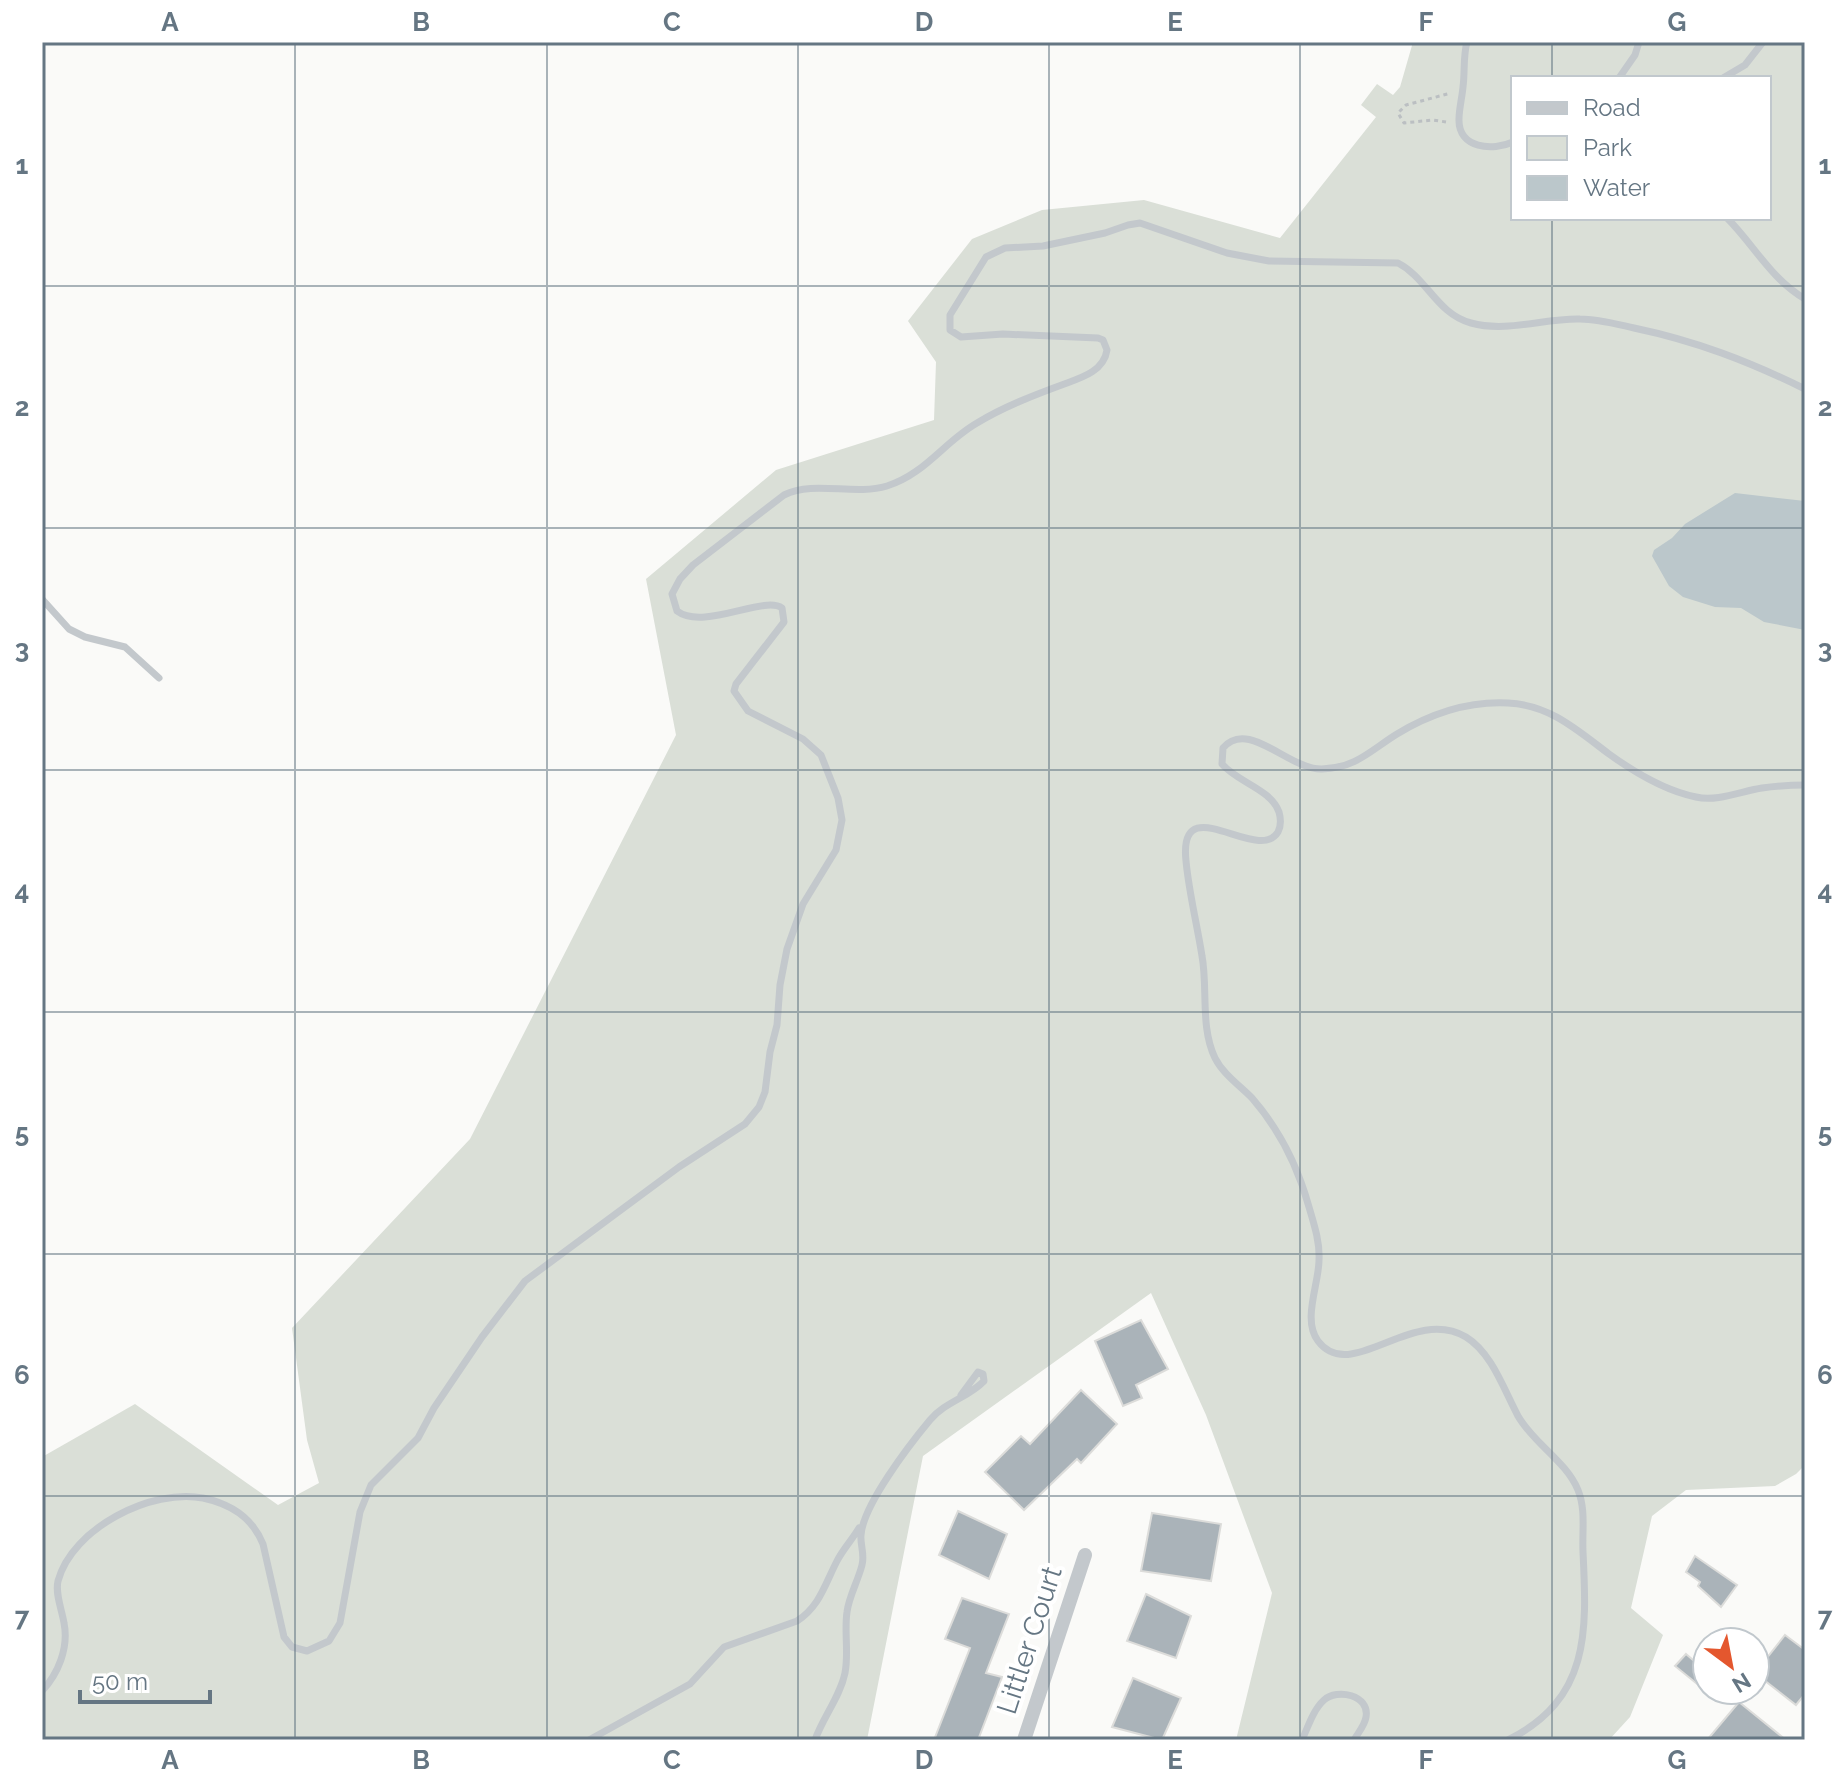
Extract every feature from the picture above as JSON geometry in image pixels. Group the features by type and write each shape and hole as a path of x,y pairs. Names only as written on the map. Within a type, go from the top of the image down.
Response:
{"street":[{"name":"Littler Court","path":"1024,1740 1085,1555"}],"lane":[{"path":"1467,42 1460,128 1465,137 1483,147 1502,147 1511,143"},
{"path":"1620,76 1635,55 1639,42"},
{"path":"1726,76 1745,65 1763,42"},
{"path":"1729,220 1781,283 1805,299"},
{"path":"42,1691 55,1673 65,1646 65,1626 57,1585 64,1566 80,1544 100,1527 137,1506 163,1498 201,1498 221,1503 246,1516 263,1544 282,1631 288,1643 307,1651 329,1641 342,1617 360,1512 371,1485 418,1438 442,1395 517,1292 537,1271 578,1244 679,1167 745,1124 759,1107 765,1092 777,1025 787,949 803,904 836,850 841,812 821,755 803,739 748,711 734,691 736,684 779,631 784,622 782,608 769,604 691,617 677,611 672,594 693,565 784,495 801,488 867,490 894,483 928,465 977,422 1092,373 1103,363 1107,350 1103,340 1098,338 1003,334 961,337 950,330 950,315 986,257 1005,248 1043,246 1140,223 1227,253 1259,259 1398,263 1417,275 1448,311 1473,324 1512,326 1578,318 1609,322 1692,341 1805,389"},
{"path":"42,599 69,629 85,637 125,647 159,678"},
{"path":"1508,1740 1552,1710 1576,1674 1585,1605 1582,1499 1568,1473 1528,1432 1483,1352 1464,1336 1438,1329 1417,1330 1349,1355 1336,1354 1319,1342 1312,1320 1319,1249 1297,1171 1265,1116 1222,1069 1213,1053 1202,956 1188,882 1186,843 1191,835 1204,827 1257,842 1274,837 1280,827 1279,811 1271,800 1222,764 1223,748 1232,738 1245,738 1300,765 1325,769 1361,759 1401,731 1442,712 1496,703 1535,707 1560,717 1637,771 1692,796 1710,798 1762,788 1805,785"},
{"path":"589,1740 690,1684 724,1647 797,1621 805,1615 818,1601 837,1561 887,1480 926,1425 944,1406 961,1395"},
{"path":"815,1740 845,1675 848,1656 847,1609 862,1563 864,1553 860,1537 865,1520"},
{"path":"1302,1740 1316,1710 1325,1699 1345,1694 1356,1697 1366,1708 1366,1718 1354,1740"}],"path":[{"path":"1460,128 1433,120 1404,123 1398,113 1406,105 1436,99 1463,87"}],"green space":[{"path":"1413,42 1805,42 1805,1465 1775,1486 1686,1490 1652,1516 1631,1608 1663,1635 1630,1717 1609,1740 1236,1740 1272,1593 1206,1415 1151,1293 923,1456 867,1740 42,1740 42,1457 135,1404 278,1505 319,1483 307,1440 292,1328 470,1139 676,735 646,579 776,470 934,420 936,362 908,321 972,239 1042,210 1144,200 1280,238 1376,117 1361,105 1377,84 1393,95 1400,87"}],"water":[{"path":"1735,493 1805,501 1805,630 1764,622 1741,608 1715,607 1683,597 1669,586 1652,556 1654,550 1685,524"}],"building":[{"path":"1141,1320 1168,1369 1136,1385 1142,1398 1123,1406 1095,1341"},
{"path":"1081,1390 1117,1424 1081,1463 1077,1459 1024,1510 985,1472 1021,1436 1030,1444"},
{"path":"958,1511 1007,1534 989,1579 939,1555"},
{"path":"1152,1513 1221,1524 1211,1581 1141,1571"},
{"path":"1695,1556 1737,1585 1721,1607 1698,1586 1700,1582 1686,1572"},
{"path":"1146,1594 1191,1616 1176,1658 1127,1641"},
{"path":"962,1598 1009,1614 986,1673 1002,1677 978,1740 934,1740 970,1648 945,1639"},
{"path":"1785,1635 1805,1650 1805,1694 1796,1705 1771,1685 1771,1653"},
{"path":"1686,1654 1691,1658 1691,1679 1675,1666"},
{"path":"1133,1678 1181,1698 1162,1740 1112,1727"},
{"path":"1736,1706 1744,1706 1786,1740 1707,1740"}]}
